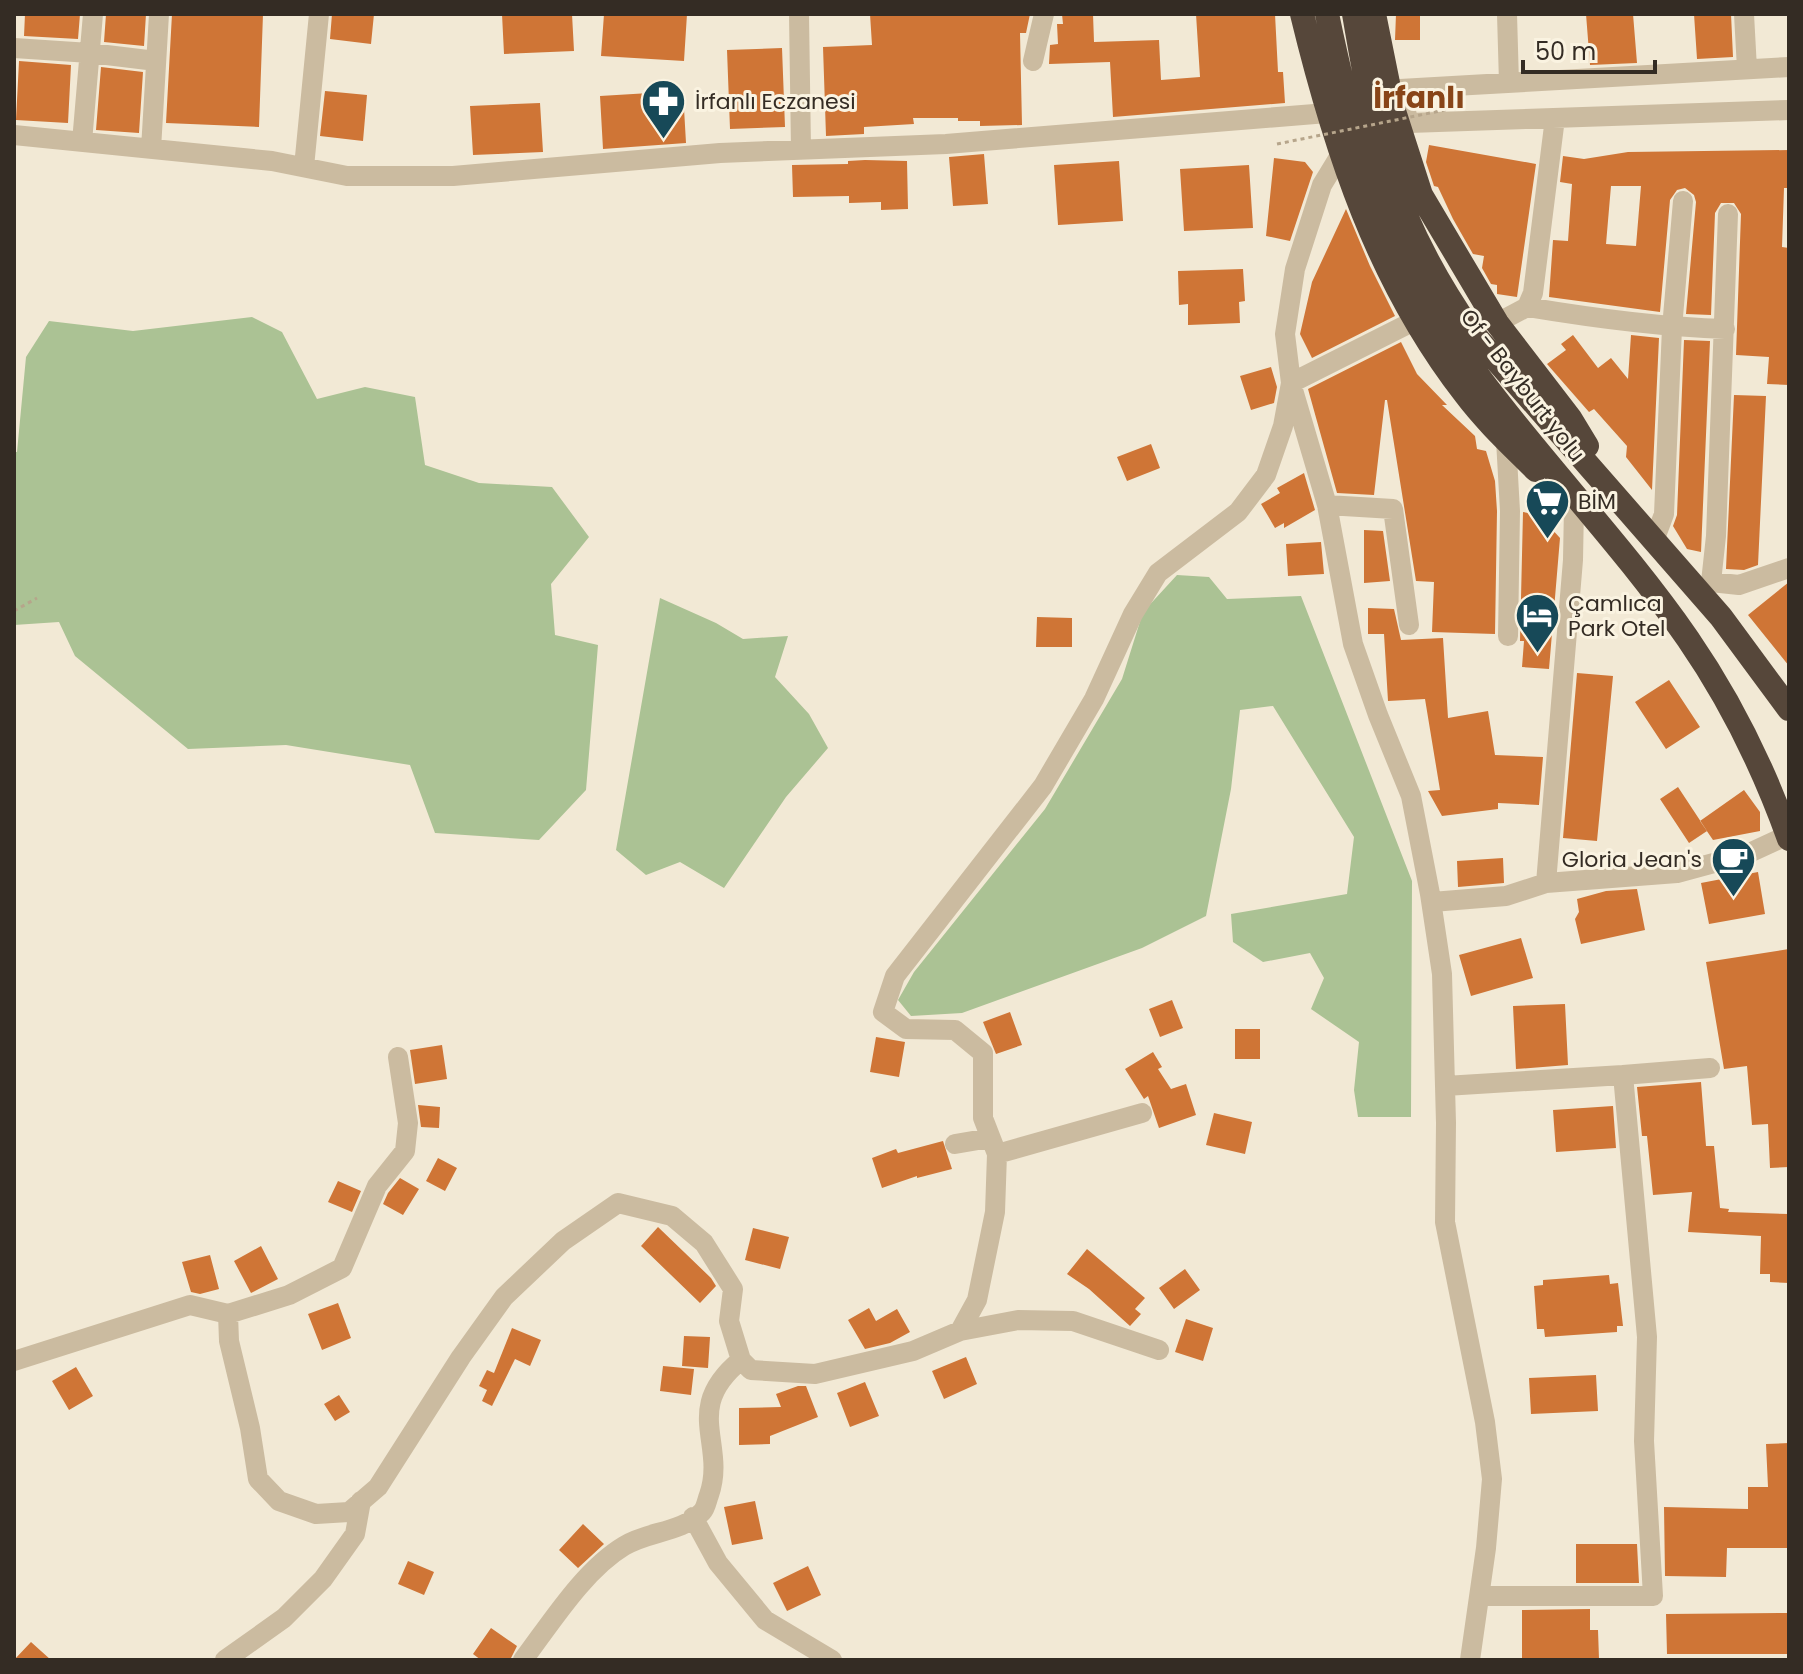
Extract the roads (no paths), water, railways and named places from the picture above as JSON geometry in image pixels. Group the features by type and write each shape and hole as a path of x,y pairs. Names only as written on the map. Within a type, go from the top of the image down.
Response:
{"highway":[{"path":"1302,14 1340,155 1375,245 1416,320 1460,388 1506,440 1609,538"},
{"name":"Of - Bayburt yolu","path":"1327,14 1355,130 1386,220 1431,307 1477,375 1660,603 1707,669 1781,790 1788,837"},
{"name":"Of - Bayburt yolu","path":"1354,14 1373,114 1387,166 1426,257 1471,331 1654,541 1705,587 1789,709"},
{"path":"1374,14 1393,108 1421,195 1497,323 1586,443 1592,468"}],"street":[{"path":"82,142 93,14"},
{"path":"151,149 159,14"},
{"path":"304,167 319,14"},
{"path":"799,14 801,150"},
{"path":"1033,61 1044,14"},
{"path":"1507,14 1509,83"},
{"path":"1744,14 1747,69"},
{"path":"14,48 156,61"},
{"path":"1789,67 1400,89 1409,123 1789,110"},
{"path":"14,135 272,161 347,176 453,176 720,153 946,144 1327,113"},
{"path":"1527,307 1533,293 1555,118"},
{"path":"1355,130 1322,185 1295,269 1285,334 1291,383 1327,505 1353,644 1411,796 1432,902 1442,974 1445,1222 1485,1422 1492,1479 1470,1660"},
{"path":"1654,541 1664,514 1672,328 1683,201"},
{"path":"1728,214 1716,536 1705,587 1739,585 1789,568"},
{"path":"1497,323 1527,307 1672,328 1725,329"},
{"path":"1291,383 1416,320"},
{"path":"960,1331 977,1300 995,1212 994,1146 983,1118 983,1053 955,1030 906,1029 883,1012 895,976 1043,786 1094,699 1133,614 1158,573 1238,512 1266,475 1283,426 1291,383"},
{"path":"1506,440 1510,511 1508,636"},
{"path":"1327,505 1393,509 1409,625"},
{"path":"1546,883 1573,560 1574,506"},
{"path":"1432,902 1506,896 1546,883 1677,873 1747,854 1788,837"},
{"path":"14,1361 190,1305 228,1314 289,1295 342,1268 377,1186 405,1151 408,1123 398,1057"},
{"path":"1445,1086 1710,1068"},
{"path":"1479,1596 1653,1596 1644,1441 1647,1337 1623,1075"},
{"path":"955,1144 994,1146 1142,1113"},
{"path":"228,1314 229,1341 250,1428 258,1479 279,1501 316,1514 349,1512 378,1487 461,1357 504,1297 563,1241 618,1203 672,1216 704,1243 733,1289 729,1321 741,1360 751,1370 815,1374 913,1351 960,1331 1018,1320 1073,1321 1159,1350"},
{"path":"523,1660 600,1564 626,1544 678,1527 704,1511 714,1482 709,1403 726,1372 741,1360"},
{"path":"225,1660 284,1618 323,1579 355,1534 361,1501"},
{"path":"693,1517 718,1563 765,1620 832,1660"}],"place":[{"name":"İrfanlı Eczanesi","path":"664,140"},
{"name":"BİM","path":"1547,540"},
{"name":"Çamlıca Park Otel","path":"1537,655"},
{"name":"Gloria Jean's","path":"1733,898"}],"district":[{"name":"İrfanlı","path":"1419,98"}]}
